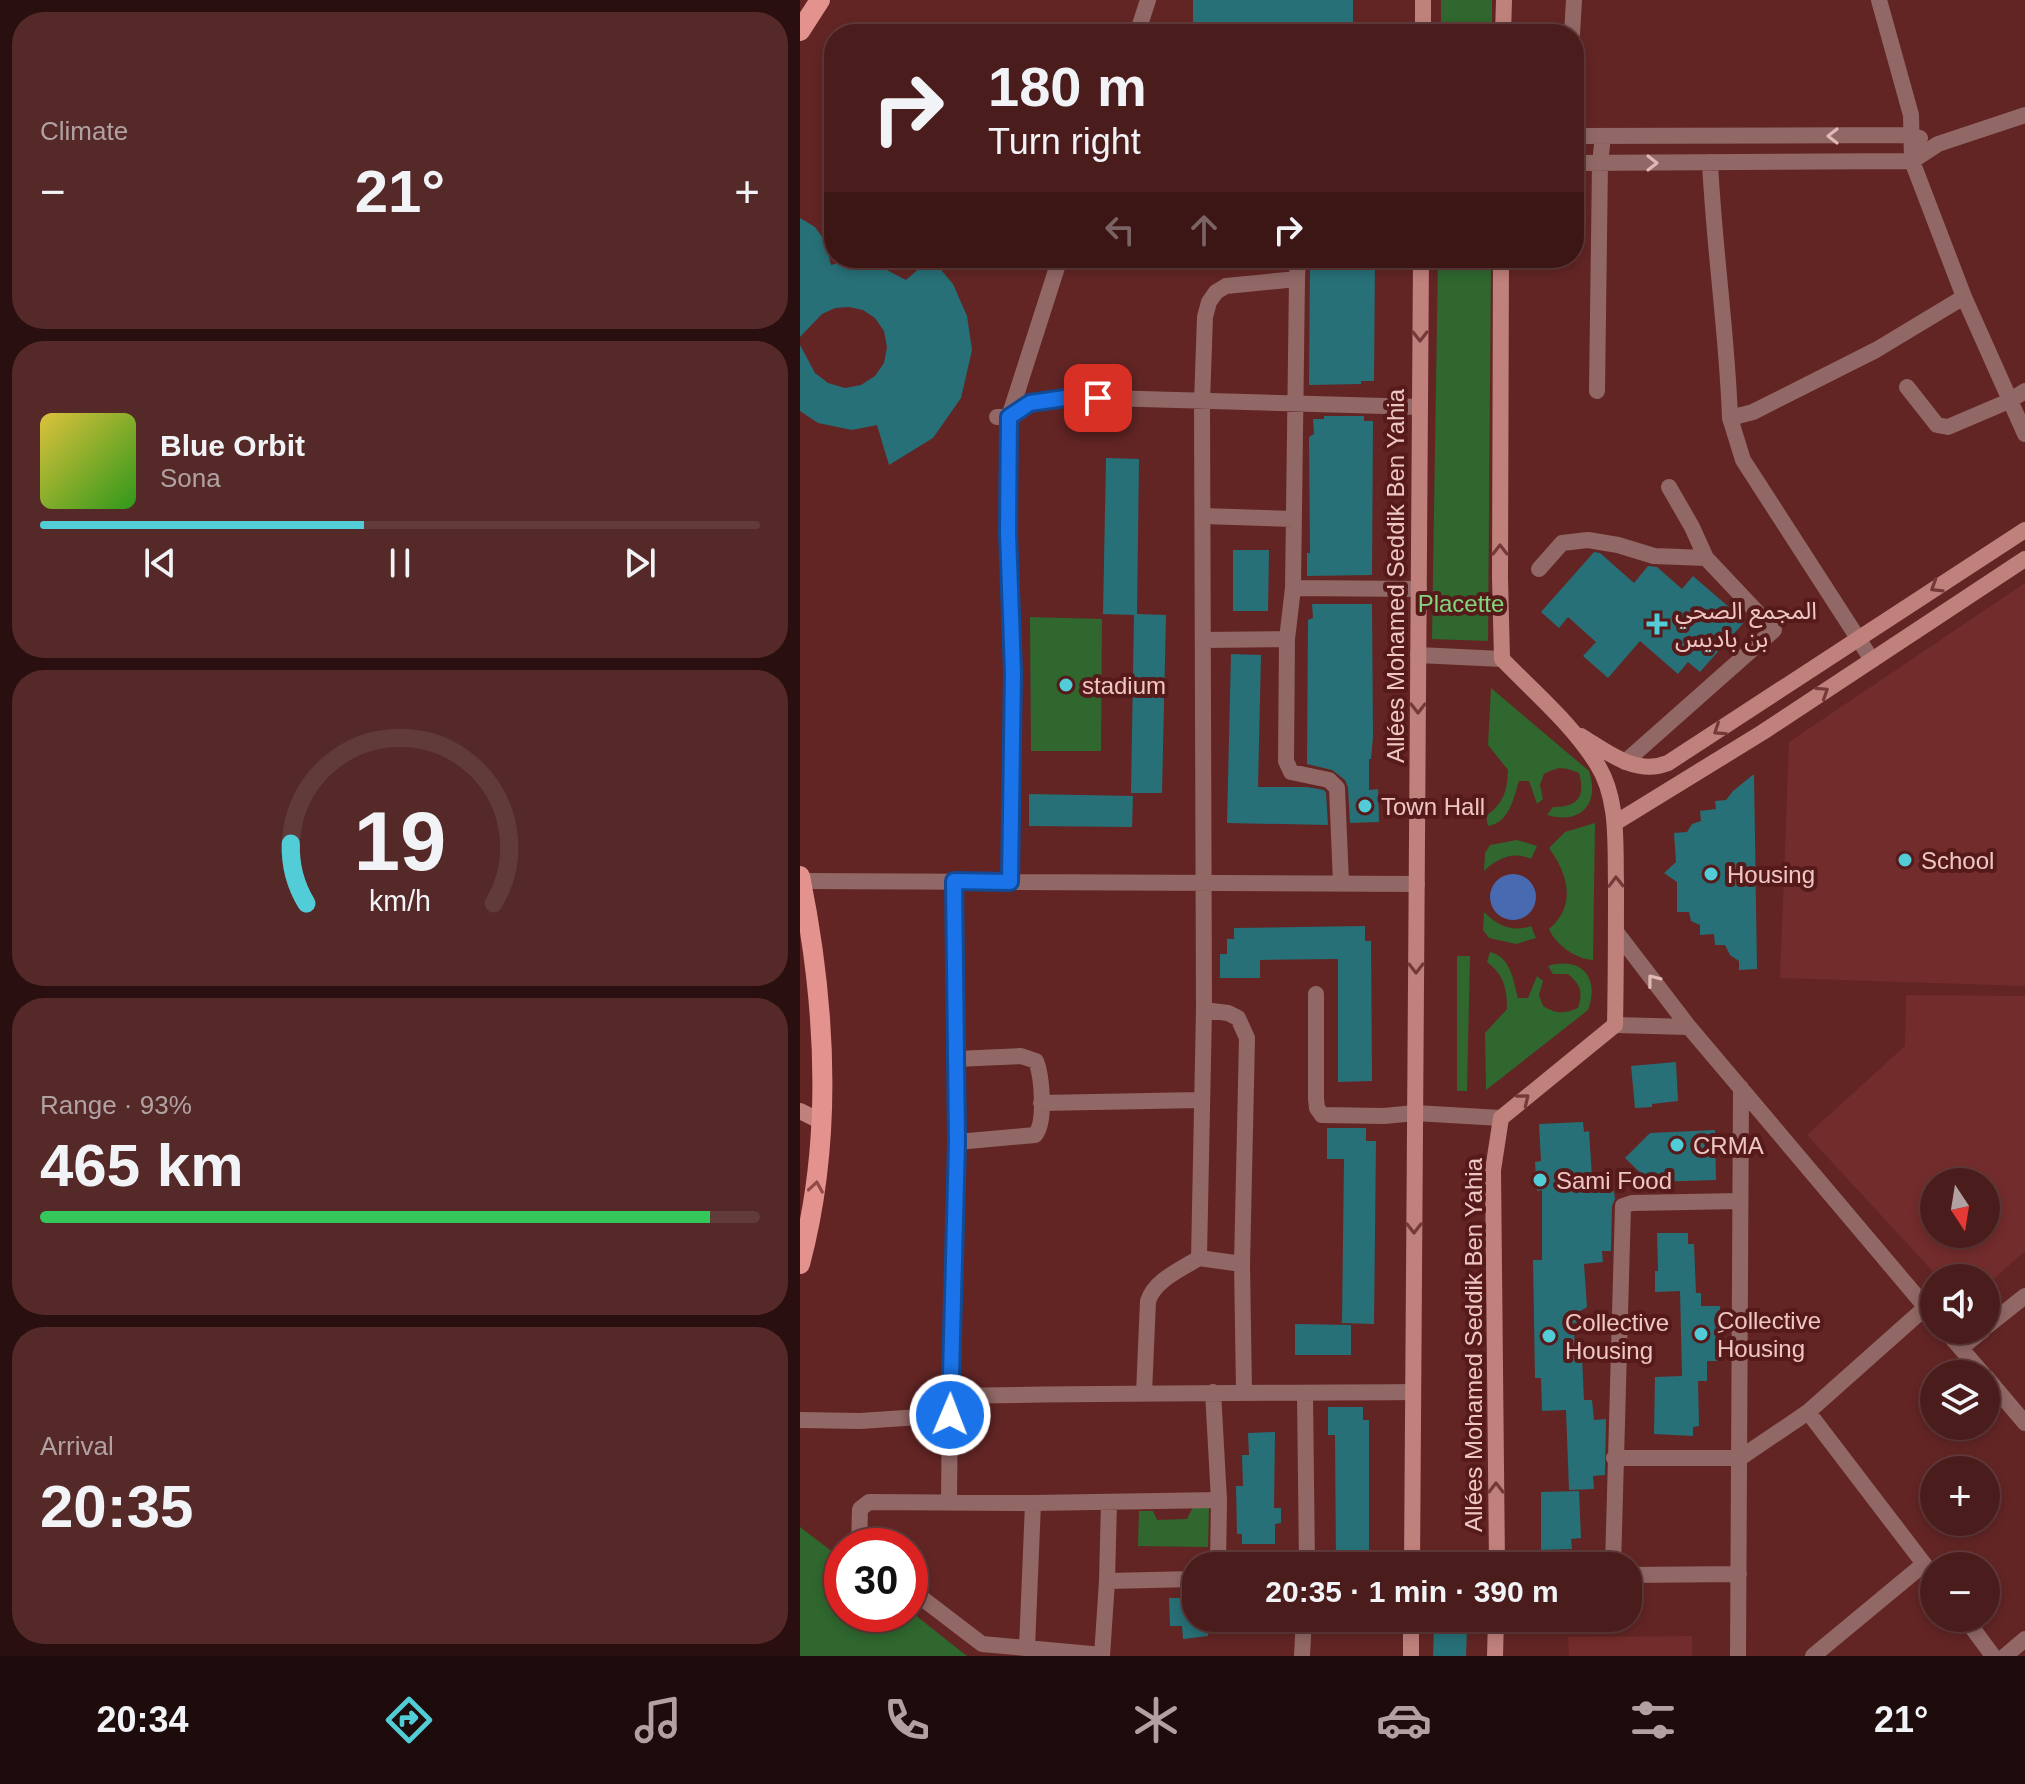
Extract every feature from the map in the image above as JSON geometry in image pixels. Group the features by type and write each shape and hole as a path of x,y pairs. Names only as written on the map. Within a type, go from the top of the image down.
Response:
{"main road":[{"path":"800,31 820,0"},
{"path":"800,879 820,1022 824,1093 818,1179 800,1264"}],"street":[{"path":"1140,24 1148,0"},
{"path":"1423,0 1423,24"},
{"path":"1503,24 1504,0"},
{"path":"1573,24 1574,0"},
{"path":"1879,0 1911,115 1912,161 1964,297 2025,434"},
{"path":"1584,163 1912,161 1938,144 2025,115"},
{"path":"1584,136 1911,135 1938,144"},
{"path":"1597,391 1603,136"},
{"path":"1710,162 1714,232 1727,344 1730,418 1743,460 1872,660"},
{"path":"1010,882 1013,672 1003,417 1056,268"},
{"path":"1298,268 1293,588 1287,639 1286,761 1291,772 1329,780 1337,788 1341,883"},
{"name":"Allées Mohamed Seddik Ben Yahia","path":"1412,1552 1421,268"},
{"path":"1501,268 1502,659 1570,729 1598,765 1611,800 1615,823 1617,933 1615,1025"},
{"path":"1199,1258 1204,1010 1202,402 1205,317 1209,302 1216,292 1226,286 1297,279"},
{"path":"1730,418 1753,412 1876,350 1964,297"},
{"path":"1907,387 1937,425 1948,427 2025,391"},
{"path":"1003,417 1030,403 1072,397 1420,407"},
{"path":"1625,762 1774,630 1706,558 1669,487"},
{"path":"1203,516 1293,519"},
{"path":"1570,729 1625,762 1646,768 1668,763 2025,530"},
{"path":"1539,569 1562,543 1588,540 1654,556 1706,558"},
{"path":"1615,823 1763,732 2025,559"},
{"path":"1963,570 1974,592"},
{"path":"1293,588 1419,589"},
{"path":"1203,640 1287,639"},
{"path":"1418,655 1502,659"},
{"path":"800,879 1417,884"},
{"path":"949,1501 957,1142 954,881"},
{"path":"1617,933 1689,1027 1920,1300"},
{"path":"1316,994 1316,1099 1322,1115 1415,1113 1501,1118 1615,1025 1689,1027"},
{"path":"1204,1010 1228,1013 1238,1018 1247,1038 1242,1264 1244,1391"},
{"path":"956,1059 1032,1058 1038,1066 1041,1103 1041,1123 1035,1135 957,1142"},
{"path":"1738,1656 1741,1088"},
{"path":"1041,1103 1201,1100"},
{"path":"800,1111 822,1122"},
{"name":"Allées Mohamed Seddik Ben Yahia","path":"1497,1552 1493,1170 1501,1118"},
{"path":"1613,1552 1623,1206 1632,1203 1740,1201"},
{"path":"1144,1393 1148,1301 1151,1293 1162,1282 1199,1258 1242,1264"},
{"path":"2000,1316 2025,1296"},
{"path":"1614,1458 1740,1458 1808,1412 1920,1320"},
{"path":"1957,1344 1971,1360"},
{"path":"1961,1348 1966,1344"},
{"path":"950,1396 1244,1391 1305,1394 1413,1392"},
{"path":"1213,1392 1219,1500 1218,1552"},
{"path":"1305,1394 1307,1552"},
{"path":"2000,1394 2025,1423"},
{"path":"1808,1412 1920,1558"},
{"path":"800,1420 860,1421 950,1415"},
{"path":"859,1528 860,1509 869,1502 1219,1500"},
{"path":"928,1605 978,1650 1027,1648 1102,1656 1109,1502"},
{"path":"1027,1648 1033,1503"},
{"path":"1642,1575 1739,1574"},
{"path":"1813,1656 1920,1577"},
{"path":"1107,1581 1182,1579"},
{"path":"1302,1656 1303,1632"},
{"path":"1411,1632 1411,1656"},
{"path":"1495,1656 1496,1632"},
{"path":"1975,1632 1993,1656"},
{"path":"2005,1656 2025,1639"}],"shaded area":[{"name":"School","path":"2025,583 2025,986 1780,978 1789,742"},
{"path":"1906,995 2025,996 2025,1251 2000,1273 2000,1264 1926,1264 1807,1135 1905,1046"},
{"path":"1692,1636 1692,1656 1569,1656 1568,1637"}],"green space":[{"path":"1441,0 1492,0 1492,24 1441,24"},
{"name":"Placette","path":"1438,268 1491,268 1488,641 1432,639"},
{"name":"stadium","path":"1030,617 1102,619 1101,751 1031,751"},
{"path":"1491,688 1589,771 1592,793 1585,809 1569,817 1547,815 1553,807 1574,803 1580,795 1579,773 1558,769 1544,774 1540,785 1543,799 1537,804 1529,781 1519,781 1506,815 1488,826 1486,816 1503,796 1508,770 1488,745"},
{"path":"1595,823 1593,960 1567,950 1549,929 1563,910 1567,890 1561,868 1549,848 1565,832"},
{"path":"1517,840 1537,846 1531,859 1506,857 1484,871 1485,853 1490,845"},
{"path":"1484,912 1505,926 1517,929 1531,926 1536,938 1516,944 1489,938 1483,930"},
{"path":"1490,952 1507,964 1518,998 1528,998 1537,976 1543,981 1539,995 1543,1006 1552,1011 1578,1008 1580,993 1578,985 1568,974 1553,974 1548,966 1570,964 1579,967 1590,979 1592,988 1588,1010 1486,1090 1485,1033 1507,1009 1503,982 1487,962"},
{"path":"1457,956 1470,956 1467,1091 1457,1091"},
{"path":"1193,1507 1209,1507 1208,1547 1138,1546 1139,1511 1153,1511 1157,1520 1187,1519"},
{"path":"800,1527 824,1545 824,1632 928,1632 928,1625 967,1656 800,1656"}],"water":[{"path":"1513,874 1530,880 1536,897 1530,914 1513,920 1496,914 1490,897 1496,880"}],"building":[{"path":"1193,0 1353,0 1353,24 1193,24"},
{"path":"800,218 815,227 824,240 824,268 883,268 906,280 920,268 939,268 953,284 967,316 972,350 961,398 933,438 889,465 877,425 852,430 818,423 800,411 800,345 815,373 828,383 845,388 861,385 875,376 884,363 887,347 884,331 875,318 863,310 835,308 822,314 800,337"},
{"path":"1310,268 1375,268 1374,381 1309,385"},
{"path":"1324,416 1364,416 1364,421 1373,421 1372,575 1307,576 1307,553 1310,553 1309,437 1314,434 1313,419 1324,419"},
{"path":"1106,458 1139,459 1137,614 1166,615 1162,793 1131,793 1134,615 1103,614"},
{"path":"1233,550 1269,550 1268,611 1233,611"},
{"path":"1594,552 1600,553 1634,583 1648,566 1657,567 1682,589 1693,576 1745,621 1700,672 1688,662 1678,674 1640,641 1608,678 1583,656 1596,642 1568,617 1559,628 1541,612"},
{"path":"1312,604 1372,604 1373,737 1369,790 1378,789 1379,822 1350,823 1345,780 1332,770 1307,764 1308,620 1313,618"},
{"path":"1231,654 1261,655 1258,787 1324,790 1328,825 1227,823"},
{"name":"Housing","path":"1754,774 1757,969 1739,970 1739,961 1730,955 1725,945 1715,945 1714,934 1700,935 1700,925 1691,921 1689,912 1677,912 1677,882 1664,873 1676,862 1674,833 1687,832 1692,824 1701,821 1700,811 1716,809 1715,801 1726,800"},
{"path":"1029,794 1133,796 1132,827 1029,826"},
{"path":"1365,926 1365,941 1371,941 1372,1081 1338,1082 1338,959 1260,960 1260,978 1220,978 1220,954 1227,954 1227,939 1234,939 1234,928"},
{"name":"CRMA","path":"1676,1062 1678,1101 1635,1108 1631,1066"},
{"name":"Collective Housing","path":"1583,1122 1584,1132 1589,1131 1593,1192 1614,1191 1615,1199 1612,1206 1611,1251 1602,1251 1603,1262 1584,1264 1587,1307 1577,1313 1578,1323 1573,1323 1576,1357 1582,1357 1584,1400 1592,1400 1594,1420 1606,1419 1605,1475 1593,1476 1594,1489 1569,1490 1566,1410 1542,1411 1541,1378 1535,1378 1533,1260 1542,1260 1542,1190 1537,1191 1535,1162 1541,1161 1539,1124"},
{"path":"1327,1128 1366,1128 1366,1141 1376,1141 1374,1324 1342,1323 1344,1159 1327,1159"},
{"name":"CRMA","path":"1715,1130 1716,1180 1650,1182 1625,1158 1650,1133"},
{"name":"ِCollective Housing","path":"1657,1233 1688,1233 1688,1244 1694,1244 1696,1293 1701,1293 1701,1306 1720,1306 1721,1361 1707,1361 1707,1381 1698,1381 1699,1426 1693,1427 1693,1436 1654,1434 1655,1377 1682,1376 1680,1291 1655,1292"},
{"path":"1295,1324 1351,1325 1351,1355 1295,1355"},
{"path":"1328,1407 1363,1407 1363,1420 1369,1420 1369,1552 1336,1552 1335,1435 1328,1435"},
{"path":"1275,1432 1274,1508 1281,1508 1281,1523 1275,1524 1275,1544 1242,1544 1242,1534 1237,1534 1236,1486 1243,1486 1242,1455 1249,1455 1248,1433"},
{"path":"1579,1491 1581,1538 1571,1539 1572,1549 1541,1550 1541,1492"},
{"path":"1182,1592 1182,1626 1170,1626 1169,1598 1181,1598"},
{"path":"1182,1632 1208,1632 1208,1636 1183,1639"},
{"path":"1434,1632 1467,1632 1466,1656 1433,1656"}],"place":[{"name":"المجمع الصحي بن باديس","path":"1657,624"},
{"name":"stadium","path":"1066,685"},
{"name":"Town Hall","path":"1365,806"},
{"name":"School","path":"1905,860"},
{"name":"Housing","path":"1711,874"},
{"name":"CRMA","path":"1677,1145"},
{"name":"Sami Food","path":"1540,1180"},
{"name":"ِCollective Housing","path":"1701,1334"},
{"name":"Collective Housing","path":"1549,1336"}],"route":[{"path":"950,1415 957,1142 954,881 1010,882 1013,672 1008,533 1009,417 1030,403 1072,397 1098,398"}]}
